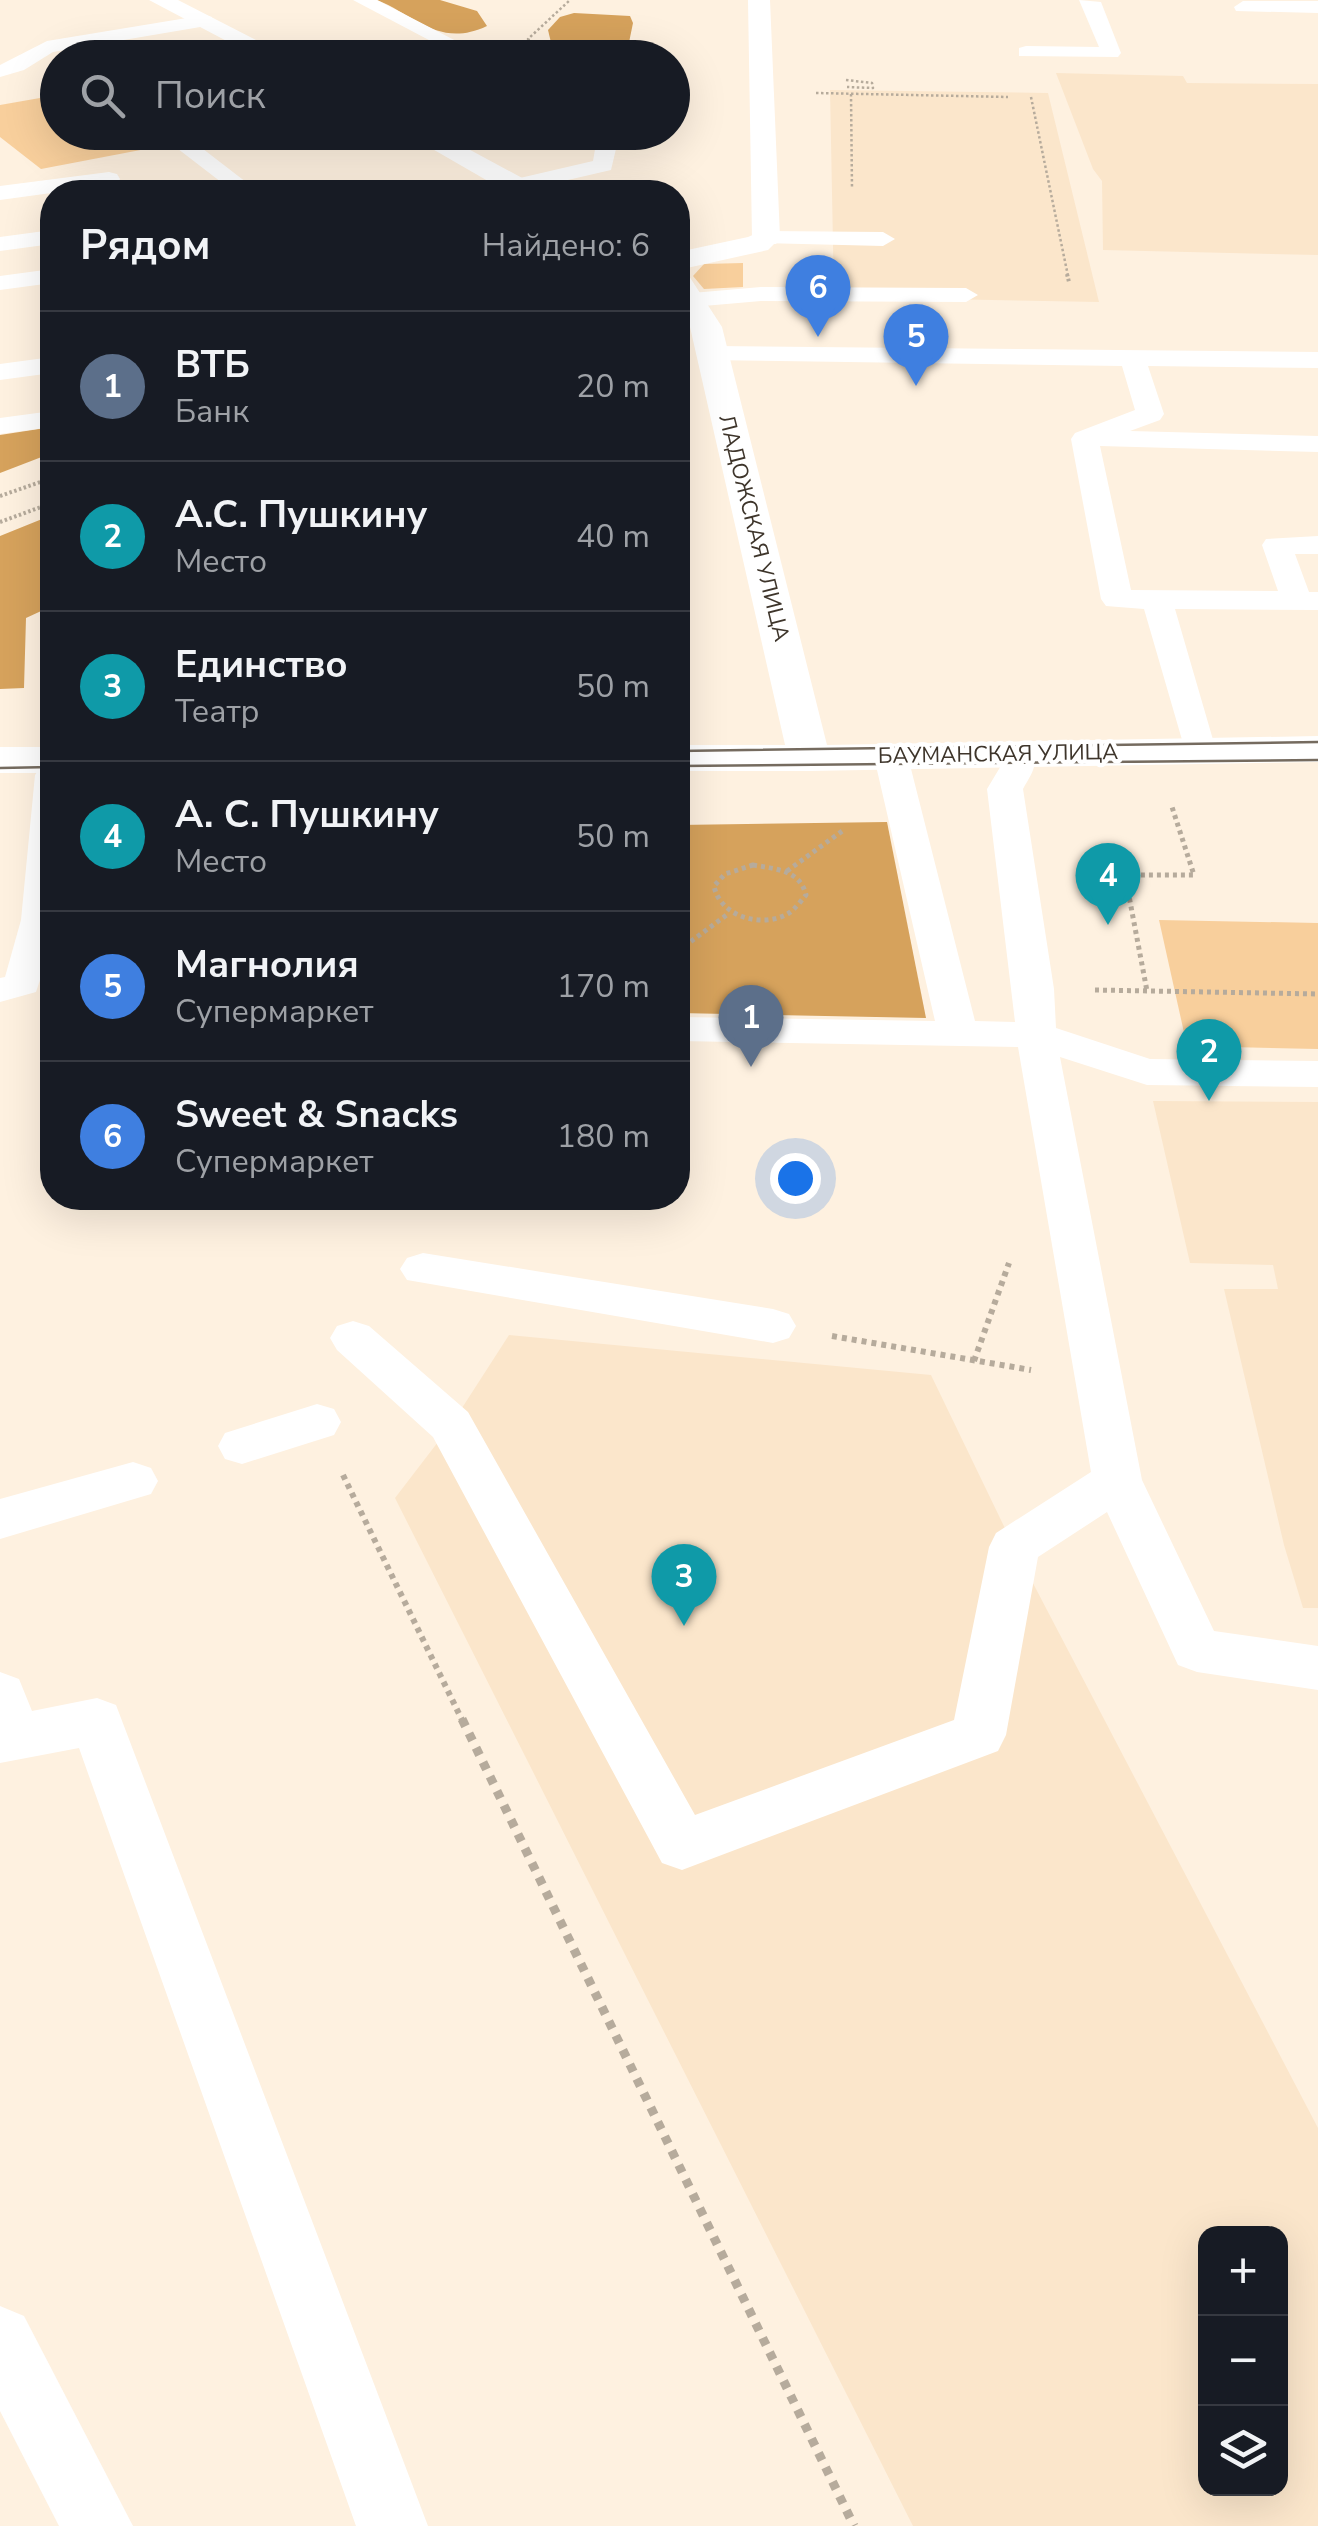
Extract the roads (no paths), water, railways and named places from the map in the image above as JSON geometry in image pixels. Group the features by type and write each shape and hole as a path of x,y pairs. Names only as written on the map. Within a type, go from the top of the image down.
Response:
{"street":[{"path":"160,0 243,40"},
{"path":"690,258 758,244 766,238 758,0"},
{"path":"449,150 504,180"},
{"name":"ЛАДОЖСКАЯ УЛИЦА","path":"690,310 808,758"},
{"name":"БАУМАНСКАЯ УЛИЦА","path":"690,758 1318,749"},
{"path":"0,760 40,760"}],"lane":[{"path":"362,0 443,40"},
{"path":"1026,52 1111,53 1088,0"},
{"path":"1243,7 1318,7"},
{"path":"113,40 205,21"},
{"path":"0,70 40,58"},
{"path":"191,150 232,180"},
{"path":"552,180 604,165 606,150"},
{"path":"101,180 109,179"},
{"path":"0,193 40,188"},
{"path":"766,238 884,240"},
{"path":"0,244 40,239"},
{"path":"0,283 40,278"},
{"path":"690,291 966,295"},
{"path":"700,349 1318,360"},
{"path":"1085,439 1150,414 1133,358"},
{"path":"0,372 40,367"},
{"path":"0,426 40,421"},
{"path":"1085,439 1318,444"},
{"path":"1085,439 1117,600 1307,601 1277,545 1318,546"},
{"path":"1158,600 1199,750"},
{"path":"1018,754 1019,764 1005,789 1035,1012 1117,1480 1197,1650 1318,1668"},
{"path":"891,757 958,1032"},
{"path":"0,990 22,984 40,920"},
{"path":"690,1028 958,1032 1035,1012 1147,1072 1318,1074"},
{"path":"423,1270 774,1326"},
{"path":"353,1338 451,1425 682,1845 979,1735 1014,1547 1117,1480"},
{"path":"242,1446 317,1422"},
{"path":"0,1519 133,1481"},
{"path":"4,1724 96,1721 392,2526"},
{"path":"0,2340 97,2526"}],"tram line":[{"path":"690,751 1318,742"},
{"path":"690,766 1318,760"},
{"path":"0,768 40,767"}],"place":[{"name":"Sweet & Snacks","path":"818,337"},
{"name":"Магнолия","path":"916,386"},
{"name":"А. С. Пушкину","path":"1108,925"},
{"name":"ВТБ","path":"751,1067"},
{"name":"А.С. Пушкину","path":"1209,1101"},
{"name":"Единство","path":"684,1626"}]}
